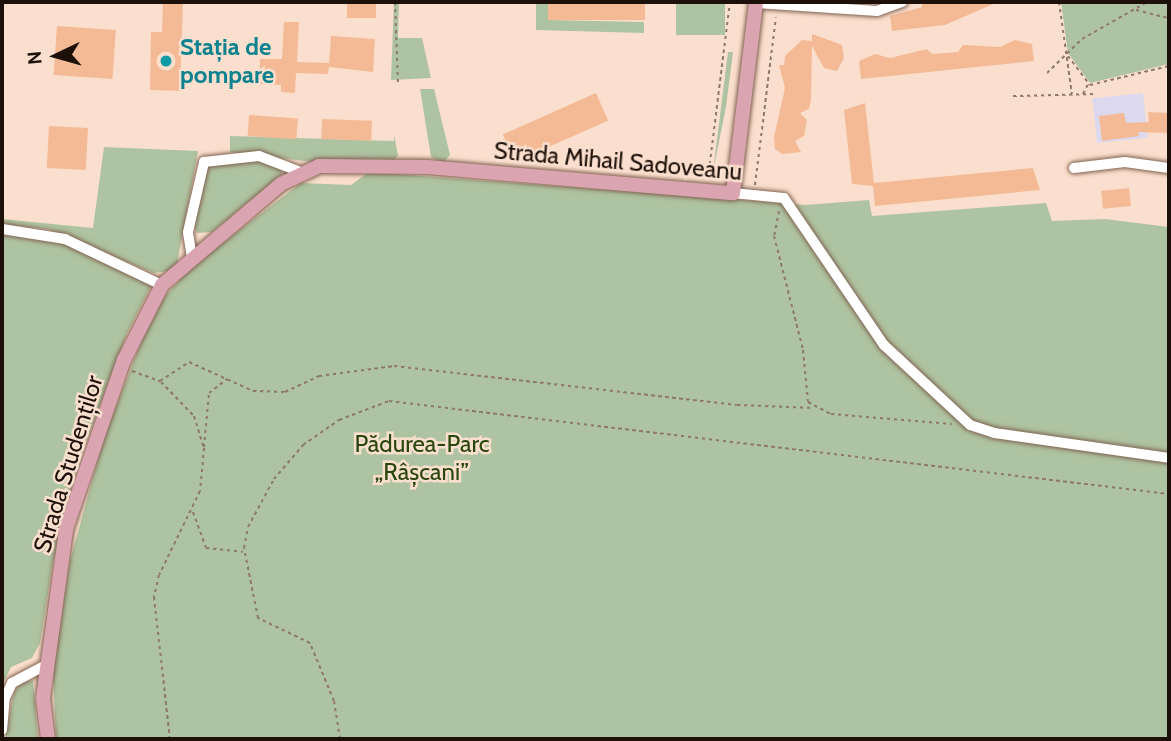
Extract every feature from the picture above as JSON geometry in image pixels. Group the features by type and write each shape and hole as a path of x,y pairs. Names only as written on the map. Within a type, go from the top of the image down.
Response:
{"main road":[{"path":"733,193 756,3"},
{"name":"Strada Mihail Sadoveanu","path":"162,285 301,172 328,165 408,166 733,193"},
{"name":"Strada Studenților","path":"48,739 46,665 66,529 121,368 162,285"}],"street":[{"path":"756,3 877,11 902,2"},
{"path":"192,258 188,232 204,162 259,156 301,172"},
{"path":"1074,168 1125,162 1169,168"},
{"name":"Strada Mihail Sadoveanu","path":"733,193 784,198"},
{"path":"784,198 884,345 970,425 994,433 1169,458"},
{"path":"2,229 65,239 162,285"},
{"path":"2,730 5,698 12,683 46,665"}],"path":[{"path":"395,2 398,85"},
{"path":"709,173 730,2"},
{"path":"1059,2 1072,94"},
{"path":"1047,73 1066,55 1147,2"},
{"path":"765,191 754,190 777,5"},
{"path":"1134,10 1169,18"},
{"path":"1066,55 1089,83"},
{"path":"1089,83 1130,79 1169,66"},
{"path":"1083,94 1089,83"},
{"path":"1013,96 1095,93"},
{"path":"784,198 774,236 803,350 806,394 814,408"},
{"path":"160,381 189,362 253,391 285,392 319,376 394,366 737,405 814,408 970,425"},
{"path":"121,368 160,381 194,416 204,448"},
{"path":"170,739 154,597 164,562 193,511 204,448 209,393 228,378"},
{"path":"340,739 334,702 310,643 258,618 244,551 248,527 274,479 303,445 339,420 389,401 1169,494"},
{"path":"193,511 206,548 229,555 244,551"}],"shaded area":[{"path":"1143,93 1148,138 1097,143 1092,98"}],"green space":[{"path":"394,2 399,2 398,38 422,38 431,78 391,80"},
{"path":"536,2 548,2 548,20 644,22 644,33 536,30"},
{"path":"676,2 725,2 725,35 676,35"},
{"path":"1061,2 1169,2 1169,64 1090,83 1068,53"},
{"path":"728,52 733,52 726,107 713,171"},
{"path":"420,89 434,89 450,155 443,163 431,157"},
{"path":"394,134 398,156 391,162 313,162 230,152 230,136 394,141"},
{"path":"104,147 198,151 177,264 168,271 154,273 48,229 2,224 2,219 93,228"},
{"path":"238,159 278,163 282,174 212,232 197,233 193,224 206,167"},
{"name":"Pădurea-Parc „Râșcani”","path":"369,172 806,205 869,200 872,216 1046,203 1052,221 1105,219 1169,227 1169,739 56,739 53,670 70,561 104,438 155,307 193,266 301,183 351,185"},
{"path":"2,234 73,246 151,286 127,333 77,466 53,561 40,643 32,658 11,667 2,686"},
{"path":"33,680 38,739 5,739 14,693 21,683"}],"building":[{"name":"Stația de pompare","path":"163,2 183,2 180,91 150,90 151,32 162,32"},
{"path":"347,2 376,2 376,18 347,18"},
{"path":"548,2 645,2 645,20 548,20"},
{"path":"922,2 998,2 945,25 892,31 890,16 922,7"},
{"path":"284,22 299,22 297,62 329,63 331,36 375,39 373,72 329,67 328,74 296,73 295,93 281,92 281,85 259,84 260,59 282,59"},
{"path":"57,26 116,30 112,79 54,75"},
{"path":"812,34 842,45 844,58 837,71 824,68 812,46 811,100 809,109 800,113 807,120 804,136 795,141 801,152 782,154 775,149 774,137 785,88 779,65 784,65 785,56 802,40 812,41"},
{"path":"1015,40 1032,44 1034,61 861,79 859,61 875,54 890,58 927,49 932,54 958,52 963,45 1000,47"},
{"path":"596,93 608,120 515,162 503,134"},
{"path":"865,103 874,183 1033,168 1040,190 875,206 873,186 852,184 844,110"},
{"path":"1148,112 1169,113 1169,133 1138,132 1139,136 1102,141 1099,116 1124,113 1126,123 1149,122"},
{"path":"249,115 298,118 296,139 248,136"},
{"path":"322,119 372,121 371,141 321,139"},
{"path":"49,126 88,128 86,170 47,168"},
{"path":"1129,188 1131,206 1103,209 1101,191"}],"place":[{"name":"Stația de pompare","path":"166,61"}]}
